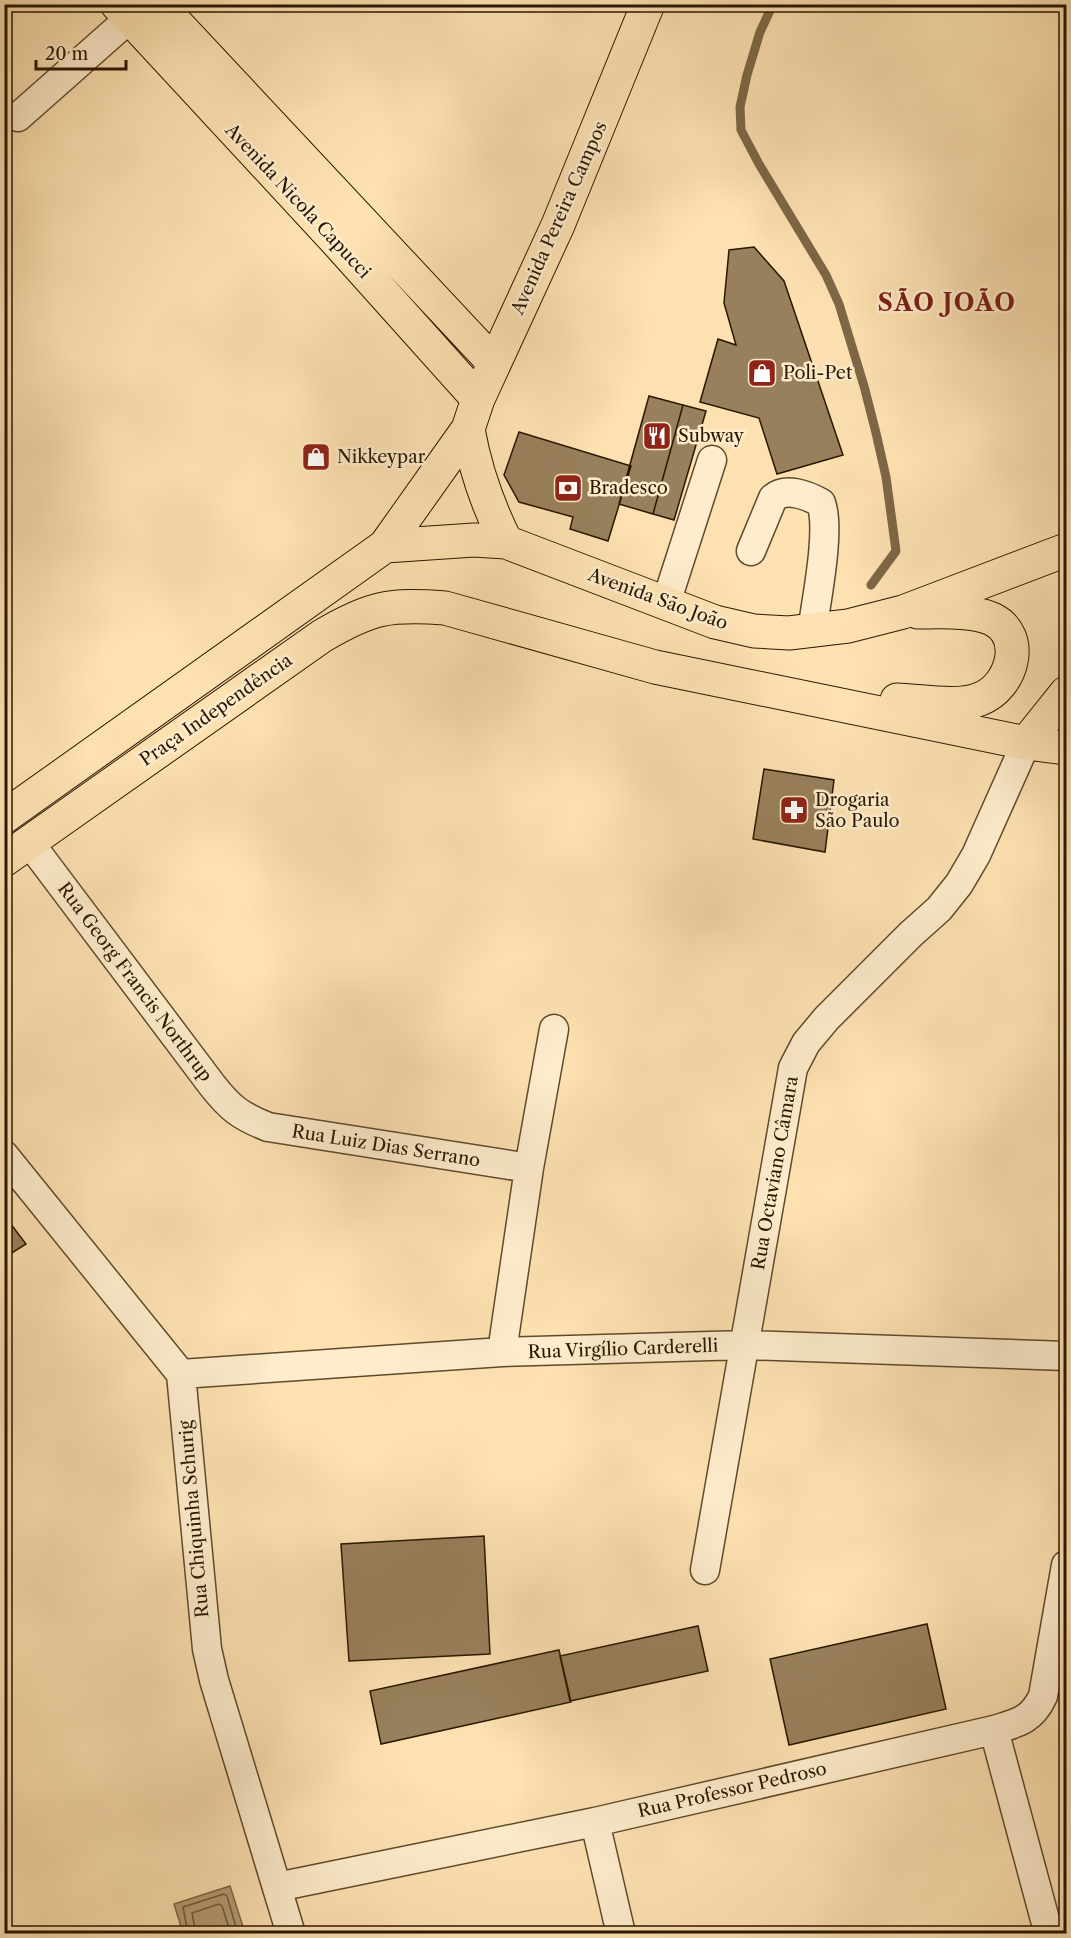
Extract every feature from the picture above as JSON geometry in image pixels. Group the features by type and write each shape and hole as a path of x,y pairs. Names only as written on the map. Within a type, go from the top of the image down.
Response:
{"main road":[{"name":"Avenida Pereira Campos","path":"386,546 473,414 563,214 648,4"},
{"name":"Avenida Nicola Capucci","path":"135,9 363,222 494,363"},
{"name":"Avenida Nicola Capucci","path":"177,47 340,245 473,414"},
{"path":"340,245 363,222"},
{"path":"473,414 478,474 495,519 507,542"},
{"name":"Avenida São João","path":"386,546 474,540 507,542 715,622 754,631 812,632 848,626 903,612 1066,550"},
{"name":"Praça Independência","path":"4,817 386,546"},
{"name":"Praça Independência","path":"17,851 322,636 354,617 379,608 413,605 445,608 655,667 796,696"},
{"path":"796,696 957,703 980,700 992,693 1005,680 1012,663 1012,642 1005,627 990,618 961,613 903,612"},
{"path":"1026,743 1066,693"},
{"path":"796,696 1026,743 1066,748"}],"street":[{"path":"18,117 135,9"},
{"path":"666,603 712,460"},
{"path":"751,551 773,498 778,494 785,492 811,497 820,503 824,513 821,568 812,632"},
{"name":"Rua Octaviano Câmara","path":"705,1570 793,1068 806,1043 826,1018 939,909 959,884 976,855 1026,743"},
{"name":"Rua Georg Francis Northrup","path":"17,851 227,1103 245,1118"},
{"path":"502,1352 529,1168 554,1029"},
{"name":"Rua Luiz Dias Serrano","path":"245,1118 277,1129 529,1168"},
{"path":"4,1155 181,1374"},
{"name":"Rua Virgílio Carderelli","path":"181,1374 502,1352 745,1345 1066,1356"},
{"name":"Rua Chiquinha Schurig","path":"181,1374 207,1649 214,1680 291,1934"},
{"name":"Rua Professor Pedroso","path":"277,1887 595,1822 994,1730 1023,1721 1038,1708 1043,1696 1066,1564"},
{"path":"994,1730 1047,1927"},
{"path":"595,1822 621,1934"}],"water":[{"path":"230,1886 245,1933 183,1933 174,1904"}],"building":[{"name":"Poli-Pet","path":"754,247 784,281 843,455 777,474 759,418 700,402 718,339 736,345 724,303 729,250"},
{"name":"Subway","path":"649,396 683,405 653,514 619,504"},
{"path":"683,405 706,411 674,520 653,514"},
{"name":"Bradesco","path":"519,432 631,466 608,541 570,529 573,517 519,502 504,475"},
{"name":"Drogaria São Paulo","path":"764,769 834,780 825,852 753,839"},
{"path":"4,1215 26,1244 4,1258"},
{"path":"484,1536 490,1654 349,1661 341,1544"},
{"path":"927,1624 946,1709 789,1745 770,1659"},
{"path":"698,1626 708,1671 570,1701 560,1656"},
{"path":"559,1650 571,1702 381,1744 370,1691"}],"waterway":[{"path":"773,4 760,32 747,75 740,107 741,130 826,275 839,304 864,386 886,477 896,551 871,585"}],"place":[{"name":"Poli-Pet","path":"762,373"},
{"name":"Subway","path":"657,436"},
{"name":"Nikkeypar","path":"316,457"},
{"name":"Bradesco","path":"568,488"},
{"name":"Drogaria São Paulo","path":"794,810"}],"district":[{"name":"SÃO JOÃO","path":"947,303"}]}
